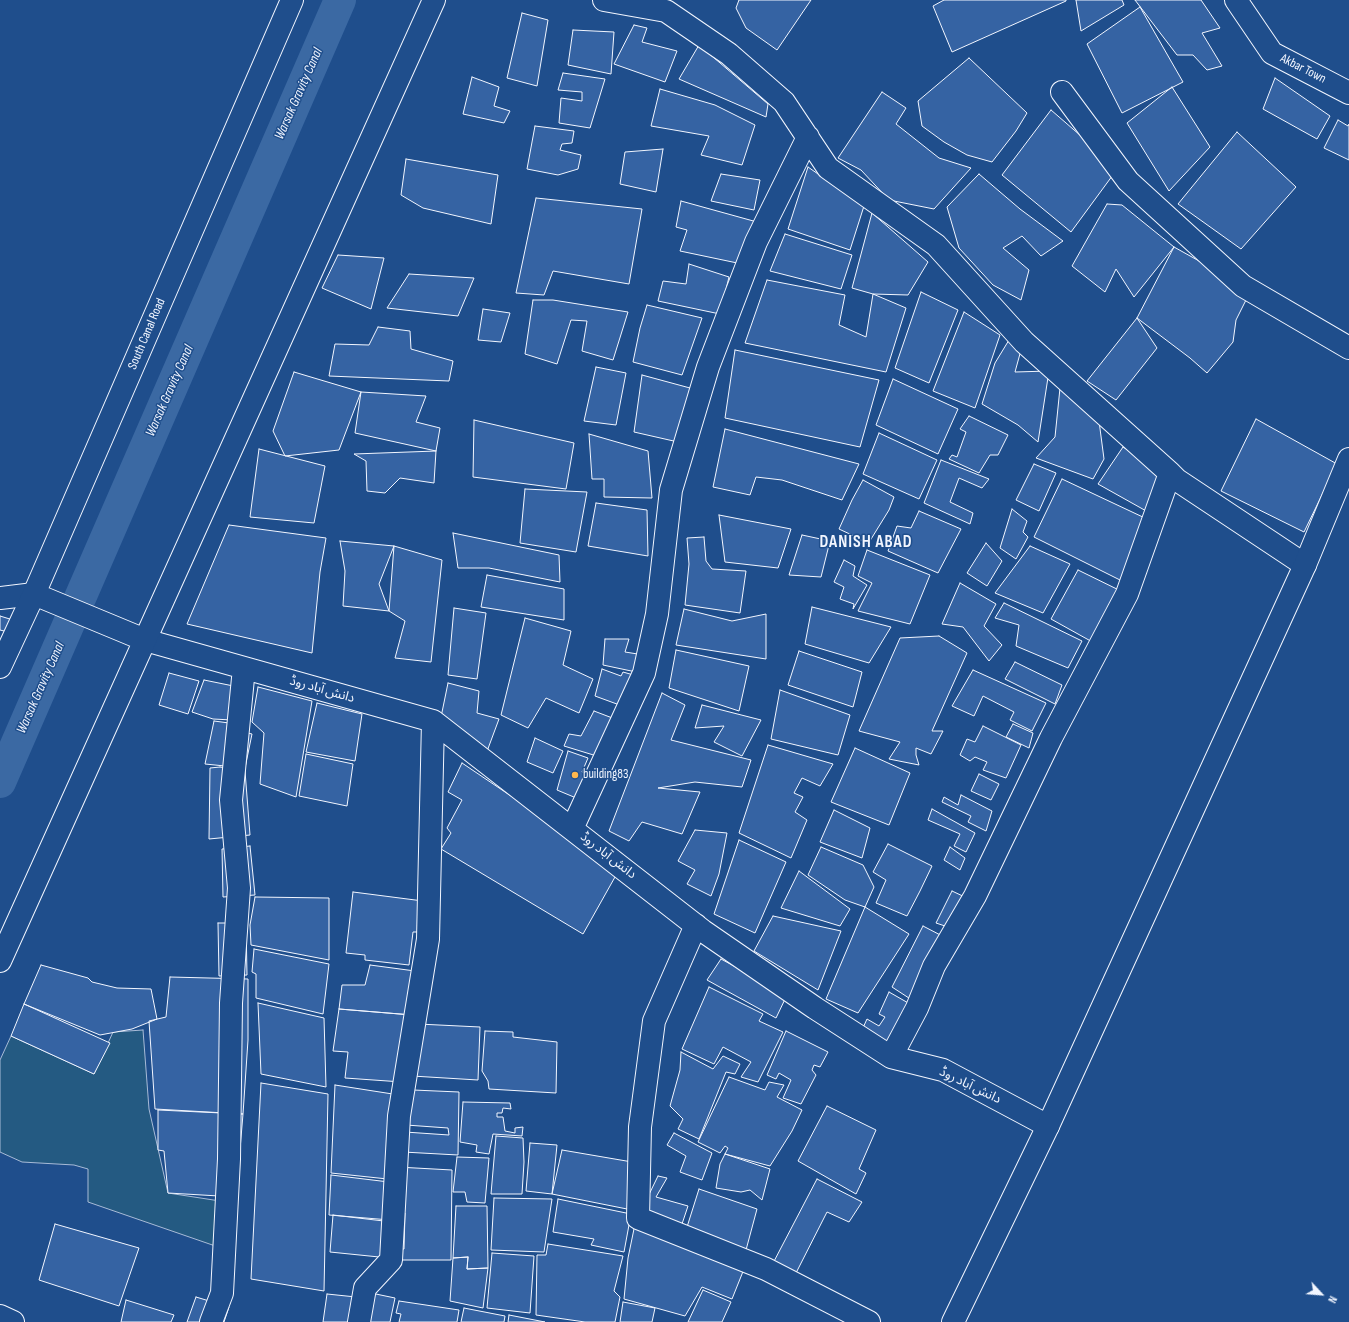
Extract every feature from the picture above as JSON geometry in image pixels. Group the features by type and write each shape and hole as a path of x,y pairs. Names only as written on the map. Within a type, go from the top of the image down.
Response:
{"street":[{"name":"South Canal Road","path":"0,667 34,594 292,0"},
{"path":"0,961 434,0"},
{"path":"604,0 666,11 729,54 784,102 828,168 936,245 1024,342 1177,480 1305,565"},
{"name":"Akbar Town","path":"1236,0 1272,53 1349,93"},
{"path":"1062,92 1128,181 1243,286 1349,348"},
{"path":"572,829 644,673 657,614 671,490 708,367 756,242 808,137"},
{"path":"953,1322 1048,1126 1305,565 1349,459"},
{"path":"891,1057 917,1008 934,966 975,896 1051,738 1127,594 1170,473"},
{"path":"0,598 34,594"},
{"name":"دانش آباد روڈ","path":"34,594 145,640 433,721 696,925 815,1008 891,1057 943,1070 1048,1126"},
{"path":"211,1322 222,1293 229,1159 231,1003 239,888 231,800 244,668"},
{"path":"359,1322 365,1288 391,1260 399,1116 428,939 433,721"},
{"path":"696,925 654,1021 640,1127 638,1218 766,1269 869,1322"},
{"path":"0,1316 13,1322"}],"shaded area":[{"path":"143,1030 149,1109 168,1193 233,1203 224,1249 88,1202 88,1169 74,1165 22,1162 0,1152 0,1060 11,1036 94,1074 113,1032"}],"building":[{"path":"739,0 811,0 777,50 746,28 736,8"},
{"path":"944,0 1066,1 952,52 933,6"},
{"path":"1076,0 1122,0 1124,5 1081,31"},
{"path":"1135,0 1201,0 1220,28 1202,33 1222,66 1207,70 1193,55 1177,55"},
{"path":"1140,7 1183,82 1122,113 1087,44"},
{"path":"522,13 548,20 537,86 507,78"},
{"path":"634,25 647,28 642,42 677,51 665,82 614,64"},
{"path":"573,30 614,32 611,74 568,65"},
{"path":"699,45 768,104 766,117 679,79"},
{"path":"969,58 1027,113 1016,131 992,162 967,155 944,142 922,126 918,101"},
{"path":"563,73 605,79 590,128 559,123 561,98 582,101 582,92 558,90"},
{"path":"472,77 499,87 494,106 510,111 504,123 463,114"},
{"path":"1275,78 1330,116 1317,139 1263,109"},
{"path":"1172,87 1210,147 1169,191 1127,123"},
{"path":"660,89 715,105 755,125 742,165 701,155 709,136 651,126"},
{"path":"882,92 906,108 896,124 939,158 971,168 934,209 889,200 861,170 838,158"},
{"path":"1051,110 1118,168 1071,232 1002,175"},
{"path":"1338,120 1348,126 1349,124 1349,160 1324,148"},
{"path":"535,126 574,131 572,143 562,144 560,150 581,155 578,169 558,175 527,169"},
{"path":"1237,132 1296,187 1241,249 1178,204"},
{"path":"663,149 656,192 620,184 625,152"},
{"path":"406,159 498,175 491,224 423,208 401,195"},
{"path":"808,167 864,206 850,250 788,229"},
{"path":"721,174 760,180 754,210 711,201"},
{"path":"979,174 1020,209 1063,241 1041,256 1022,236 1003,248 1029,270 1021,300 993,285 959,248 947,207"},
{"path":"536,198 642,209 629,284 553,271 544,295 516,293"},
{"path":"681,201 757,222 742,264 680,251 687,230 676,227"},
{"path":"1107,204 1122,205 1174,247 1134,297 1116,269 1105,292 1072,266"},
{"path":"872,213 928,262 908,295 873,294 852,288"},
{"path":"785,234 852,255 841,289 770,271"},
{"path":"1174,247 1251,290 1236,320 1233,342 1207,373 1190,358 1137,318"},
{"path":"338,255 384,258 371,309 322,288"},
{"path":"689,264 729,277 720,314 658,301 663,281 686,284"},
{"path":"409,274 474,278 458,316 387,308"},
{"path":"767,280 845,295 839,325 866,337 873,294 906,308 886,372 745,343"},
{"path":"921,292 958,310 929,383 895,368"},
{"path":"533,300 553,300 628,312 613,360 582,351 587,321 571,320 557,364 525,354"},
{"path":"647,305 702,318 682,375 633,362 640,328"},
{"path":"483,309 510,313 501,342 478,340"},
{"path":"964,312 1000,335 975,408 933,391"},
{"path":"1137,318 1157,348 1116,400 1087,381"},
{"path":"378,327 410,331 411,349 453,361 449,381 329,376 335,344 369,345"},
{"path":"1009,340 1021,350 1015,372 1049,371 1038,442 1018,425 982,404 995,363"},
{"path":"735,350 879,380 860,447 725,418"},
{"path":"596,367 626,373 616,425 584,421"},
{"path":"294,372 361,392 339,450 285,456 273,431"},
{"path":"642,375 690,388 678,442 634,432"},
{"path":"893,379 958,409 938,454 876,425"},
{"path":"1060,388 1099,421 1104,459 1093,479 1036,458 1055,437"},
{"path":"361,392 426,396 416,422 440,428 436,451 355,433"},
{"path":"969,416 1008,435 998,455 990,455 979,473 949,459 952,455 957,457 966,432 960,429"},
{"path":"1256,419 1337,464 1304,532 1221,491"},
{"path":"474,420 574,443 566,489 473,477"},
{"path":"725,429 859,464 842,500 782,480 756,477 750,495 713,487"},
{"path":"879,433 937,460 919,499 863,474"},
{"path":"589,434 648,451 652,498 604,497 604,479 592,479"},
{"path":"1123,447 1164,474 1148,512 1098,484"},
{"path":"259,449 325,466 314,523 250,517"},
{"path":"436,451 434,483 400,478 385,493 367,491 366,461 354,454"},
{"path":"941,460 989,479 982,488 959,478 950,502 973,513 970,524 924,503"},
{"path":"1034,464 1056,473 1039,511 1016,500"},
{"path":"1062,479 1147,519 1124,582 1034,537"},
{"path":"863,480 894,497 889,510 868,544 839,529"},
{"path":"525,489 587,492 576,552 520,543"},
{"path":"596,503 647,510 648,556 588,546"},
{"path":"1012,509 1027,521 1023,532 1028,537 1016,559 1000,548"},
{"path":"919,511 961,529 938,573 888,551 897,526 911,528"},
{"path":"719,515 791,529 778,568 725,562"},
{"path":"229,525 326,538 320,572 312,653 187,624"},
{"path":"453,533 559,555 560,582 489,568 458,568"},
{"path":"802,535 830,541 821,577 789,575"},
{"path":"704,537 706,561 712,569 746,571 740,613 685,605 689,564 687,538"},
{"path":"340,541 394,546 379,584 389,611 343,606 345,571"},
{"path":"986,543 1002,561 987,586 967,573"},
{"path":"394,546 442,560 431,662 395,658 405,621 389,611"},
{"path":"1030,546 1070,564 1043,613 995,593"},
{"path":"867,550 930,575 910,624 858,611 872,583 858,576"},
{"path":"844,560 855,566 853,576 867,585 853,609 854,604 840,599 844,587 834,582"},
{"path":"1078,570 1127,594 1096,644 1051,619"},
{"path":"487,575 564,589 564,620 481,607"},
{"path":"960,583 996,604 984,626 1002,645 989,661 963,627 942,624"},
{"path":"1004,603 1082,641 1068,668 1016,646 1019,625 995,618"},
{"path":"812,607 891,627 869,663 805,644"},
{"path":"454,608 486,613 477,679 448,675"},
{"path":"684,609 732,621 766,614 766,659 676,645"},
{"path":"0,616 13,620 8,632 0,630"},
{"path":"525,618 571,631 563,665 593,679 579,713 546,698 528,728 501,715"},
{"path":"939,636 967,653 932,731 943,731 931,754 916,748 916,755 919,765 889,759 900,742 859,731 900,638"},
{"path":"605,639 629,639 625,652 644,655 636,672 603,665"},
{"path":"676,650 749,666 739,711 669,688"},
{"path":"799,651 862,672 853,707 788,685"},
{"path":"1015,662 1062,685 1055,704 1005,679"},
{"path":"602,669 621,676 623,672 637,676 625,707 595,696"},
{"path":"973,670 1046,703 1032,731 1010,720 1014,712 983,696 974,716 952,706"},
{"path":"169,673 199,681 188,714 159,705"},
{"path":"204,680 253,690 232,720 213,719 192,712"},
{"path":"448,683 479,691 477,713 499,719 486,754 440,722"},
{"path":"258,687 312,701 296,797 260,784 264,733 252,722"},
{"path":"780,690 850,715 838,755 771,739"},
{"path":"662,693 685,705 671,740 751,760 742,787 695,782 658,788 700,792 682,834 642,822 629,841 609,831"},
{"path":"317,703 362,714 355,761 306,752"},
{"path":"702,705 761,720 742,756 714,742 724,726 695,728"},
{"path":"594,711 615,719 600,757 564,746 569,734 581,736"},
{"path":"214,721 229,723 230,729 252,734 245,768 205,764"},
{"path":"1013,724 1033,733 1029,748 1006,737"},
{"path":"983,726 1021,745 1006,778 983,770 987,762 975,757 970,761 960,755 967,739 975,742"},
{"path":"535,738 563,751 553,773 527,762"},
{"path":"768,745 833,764 820,786 802,778 794,793 803,797 795,812 807,820 791,858 739,833"},
{"path":"855,748 910,773 889,825 831,802"},
{"name":"building83","path":"568,751 588,758 582,772 595,778 581,800 557,790"},
{"path":"306,754 353,764 347,806 299,796"},
{"path":"462,763 557,827 607,864 615,877 583,934 441,849 451,833 447,828 462,800 448,792"},
{"path":"220,767 245,771 250,835 209,839 210,768"},
{"path":"979,774 999,784 991,800 971,791"},
{"path":"961,795 992,811 986,831 968,822 971,816 942,802 944,797 958,805"},
{"path":"932,809 975,833 966,852 954,846 960,834 928,820"},
{"path":"834,810 870,828 862,858 820,842"},
{"path":"695,830 727,833 719,874 711,896 687,884 695,870 678,861"},
{"path":"739,840 786,862 755,933 714,914"},
{"path":"888,844 932,866 907,916 876,903 886,880 873,872"},
{"path":"250,846 255,895 223,897 222,849"},
{"path":"821,847 863,865 874,887 865,907 845,900 808,875"},
{"path":"950,847 965,858 960,870 944,860"},
{"path":"799,871 850,909 840,926 781,908"},
{"path":"952,891 967,898 951,928 936,923"},
{"path":"353,892 423,901 418,932 413,932 409,965 365,960 365,955 346,953"},
{"path":"255,897 329,898 329,960 251,945 250,925"},
{"path":"865,907 909,934 858,1013 826,999"},
{"path":"773,916 841,931 818,990 754,951"},
{"path":"218,923 246,923 247,975 219,976"},
{"path":"923,926 948,939 915,1002 892,987"},
{"path":"254,949 329,964 323,1014 256,998 256,974 252,972"},
{"path":"721,959 787,995 776,1018 707,980"},
{"path":"41,965 88,978 92,982 117,988 151,989 157,1019 132,1029 100,1035 24,1004"},
{"path":"370,965 415,971 412,1015 339,1009 342,985 365,985"},
{"path":"170,977 248,979 248,1040 243,1114 155,1109 149,1021 166,1017"},
{"path":"709,987 763,1014 759,1021 783,1032 758,1082 741,1077 751,1062 723,1047 714,1064 682,1049"},
{"path":"889,992 917,1008 895,1049 862,1030 867,1019 879,1026 885,1017 879,1014"},
{"path":"258,1003 324,1018 326,1087 261,1074"},
{"path":"24,1004 110,1043 94,1074 11,1036"},
{"path":"339,1009 412,1015 402,1082 345,1078 348,1052 333,1051"},
{"path":"418,1024 480,1027 478,1080 412,1076"},
{"path":"485,1031 513,1032 513,1037 557,1042 556,1093 489,1089 488,1081 482,1071"},
{"path":"786,1031 828,1052 820,1067 814,1065 812,1070 816,1075 801,1104 783,1098 791,1080 779,1073 776,1079 767,1075"},
{"path":"681,1052 713,1069 723,1056 740,1064 735,1074 726,1072 699,1139 678,1129 683,1119 670,1106 680,1070"},
{"path":"729,1077 765,1090 769,1082 784,1085 777,1097 802,1110 792,1131 770,1166 725,1154 728,1148 725,1146 720,1153 698,1142"},
{"path":"261,1083 328,1094 324,1291 251,1279"},
{"path":"335,1085 399,1095 397,1180 331,1173"},
{"path":"413,1090 459,1092 458,1155 403,1152 405,1132 449,1135 448,1128 406,1125"},
{"path":"463,1102 510,1103 511,1109 503,1108 502,1113 497,1113 497,1117 503,1117 505,1131 515,1133 515,1128 523,1127 522,1136 493,1134 489,1154 476,1152 477,1145 460,1142"},
{"path":"827,1106 876,1130 859,1169 866,1173 856,1194 798,1161"},
{"path":"158,1110 243,1114 236,1197 168,1193 164,1151 158,1150"},
{"path":"674,1133 712,1153 702,1180 680,1172 686,1156 667,1145"},
{"path":"496,1136 523,1138 524,1162 522,1194 491,1194"},
{"path":"530,1143 557,1145 552,1194 526,1191"},
{"path":"562,1150 638,1163 632,1210 552,1194"},
{"path":"725,1154 770,1169 762,1200 750,1190 741,1192 716,1188 720,1164"},
{"path":"457,1157 489,1158 485,1203 467,1202 465,1192 453,1192"},
{"path":"397,1167 452,1170 451,1260 391,1260 392,1248 404,1249 405,1213 397,1211"},
{"path":"331,1175 389,1182 390,1220 329,1215"},
{"path":"658,1176 667,1178 656,1197 688,1206 681,1227 640,1213"},
{"path":"817,1179 862,1202 849,1222 827,1212 796,1273 771,1267"},
{"path":"699,1189 757,1209 746,1250 687,1227"},
{"path":"494,1198 552,1199 544,1252 491,1250"},
{"path":"558,1199 631,1214 624,1252 591,1245 594,1239 553,1232"},
{"path":"456,1206 487,1206 488,1268 467,1269 468,1257 453,1258"},
{"path":"333,1215 392,1222 389,1258 330,1252"},
{"path":"55,1224 139,1248 119,1306 39,1280"},
{"path":"635,1224 746,1264 732,1299 702,1287 685,1316 624,1299 628,1258"},
{"path":"548,1244 623,1256 614,1291 620,1297 615,1322 585,1322 536,1315 537,1255 546,1255"},
{"path":"492,1253 534,1256 530,1313 487,1308"},
{"path":"468,1257 467,1269 488,1268 483,1308 450,1301 453,1258"},
{"path":"703,1290 731,1302 722,1322 688,1322"},
{"path":"371,1293 395,1298 390,1322 368,1322"},
{"path":"327,1294 356,1297 359,1322 323,1322"},
{"path":"196,1297 229,1307 224,1322 187,1322"},
{"path":"126,1300 174,1315 171,1322 121,1322"},
{"path":"399,1301 459,1310 457,1322 399,1322 401,1314 396,1313"},
{"path":"623,1302 655,1308 652,1322 620,1322"},
{"path":"464,1308 505,1316 504,1322 461,1322"},
{"path":"509,1315 545,1322 508,1322"}],"waterway":[{"name":"Warsak Gravity Canal","path":"0,782 340,0"}],"place":[{"name":"building83","path":"575,775"}],"district":[{"name":"DANISH ABAD","path":"866,543"}]}
